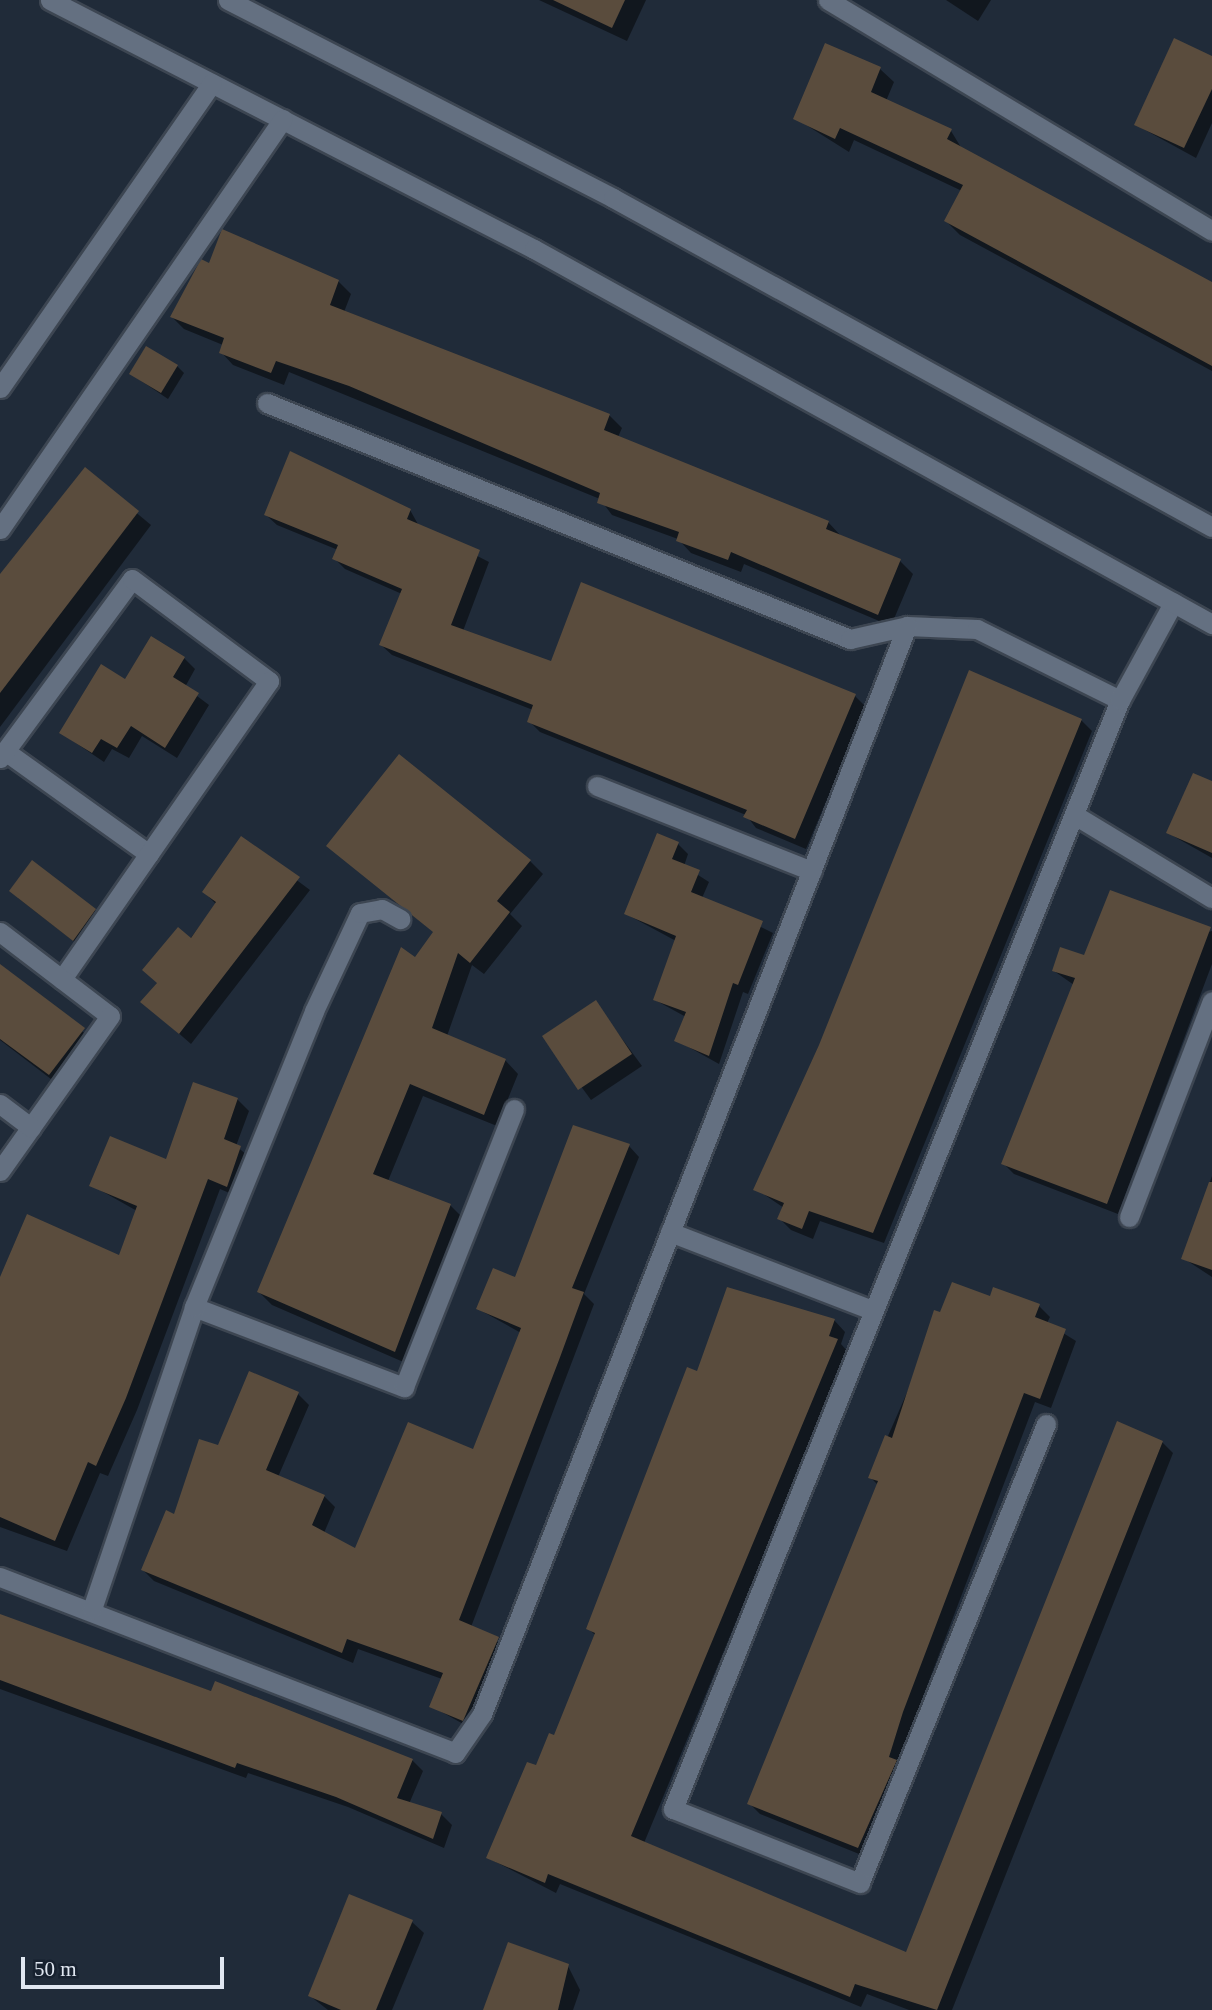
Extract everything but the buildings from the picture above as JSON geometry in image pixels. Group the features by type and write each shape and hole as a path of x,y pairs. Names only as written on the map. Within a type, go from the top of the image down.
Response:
{"street":[{"path":"50,0 534,249 1212,624"},
{"path":"228,0 613,198 1212,527"},
{"path":"828,0 1212,231"},
{"path":"0,388 212,83"},
{"path":"0,529 283,119"},
{"path":"267,403 850,639 907,626 977,629 1120,700"},
{"path":"62,979 149,855 269,681 132,579 3,755 149,855"},
{"path":"1046,1424 860,1883 673,1809 872,1310 1078,817 1120,700 1173,603"},
{"path":"0,1577 92,1609 455,1753 482,1714 907,626"},
{"path":"597,786 812,871"},
{"path":"1078,817 1212,898"},
{"path":"92,1609 194,1307 360,913 382,909 400,919"},
{"path":"0,932 110,1016 0,1171"},
{"path":"1129,1217 1212,1001"},
{"path":"0,1104 31,1127"},
{"path":"194,1307 404,1387 514,1109"},
{"path":"670,1232 872,1310"}]}
